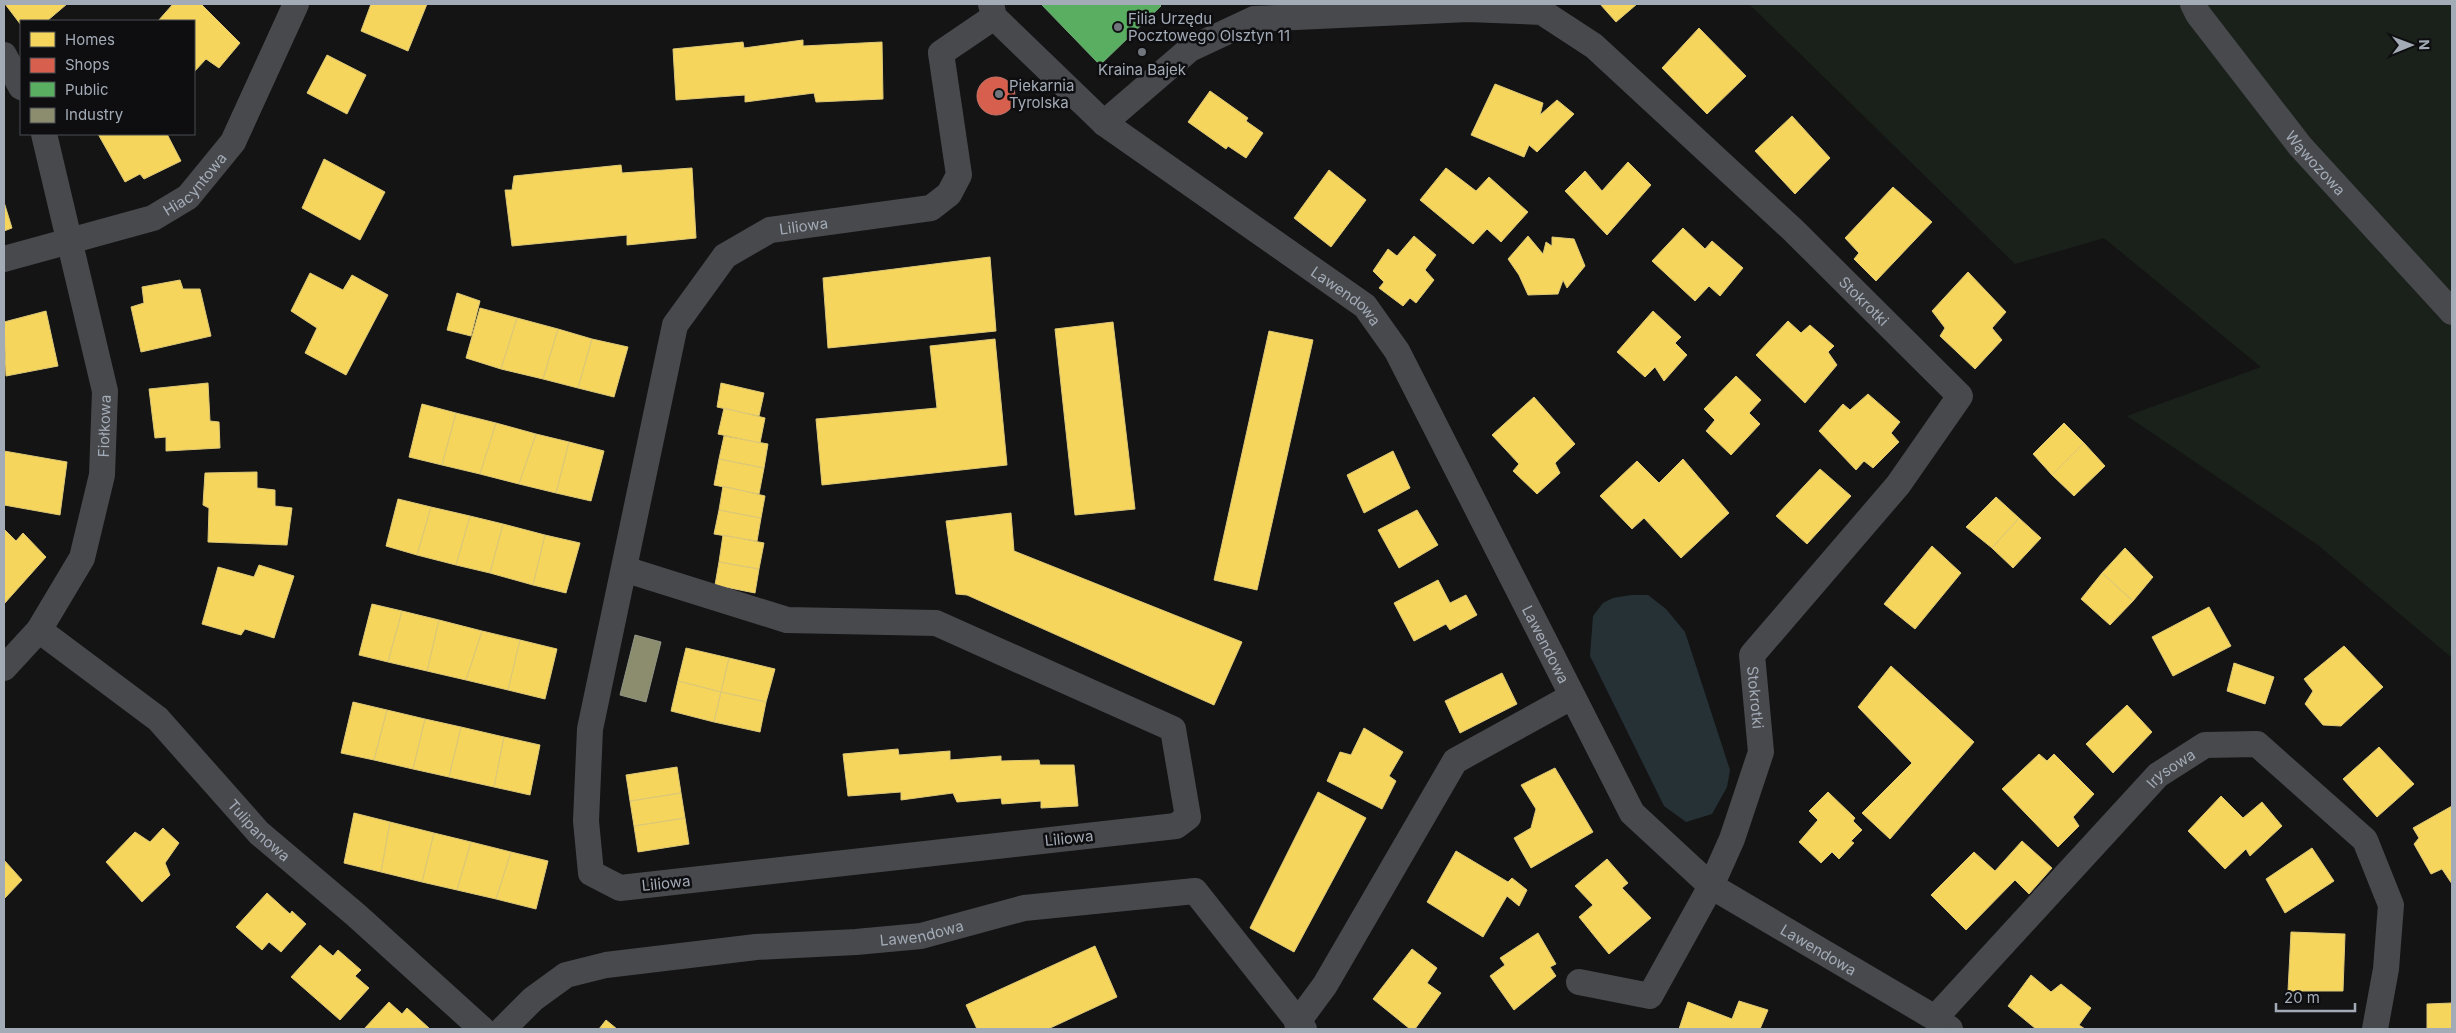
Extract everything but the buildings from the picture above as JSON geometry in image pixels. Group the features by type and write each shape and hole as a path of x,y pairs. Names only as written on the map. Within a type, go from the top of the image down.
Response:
{"street":[{"name":"Hiacyntowa","path":"4,259 154,218 188,197 233,142 296,4"},
{"name":"Wąwozowa","path":"2193,4 2198,14 2300,146 2452,312"},
{"name":"Lawendowa","path":"992,10 1104,123 1365,306 1397,351 1571,697 1632,813 1710,886 1943,1023"},
{"name":"Liliowa","path":"624,569 787,620 936,623 1173,728 1188,817 1176,826 620,888 591,873 586,821 590,729 675,325 725,256 770,230 931,208 949,194 959,175 941,53 992,10"},
{"name":"Stokrotki","path":"1104,123 1190,50 1254,19 1468,10 1542,12 1594,46 1793,230 1960,396 1898,485 1752,655 1761,752 1732,839 1710,886 1650,996 1579,982"},
{"path":"4,54 20,85"},
{"name":"Fiołkowa","path":"4,668 39,630 82,558 102,475 105,391 68,243 44,135"},
{"name":"Tulipanowa","path":"39,630 158,719 259,833 356,914 482,1029"},
{"name":"Lawendowa","path":"502,1029 533,999 566,975 606,965 756,947 921,936 1024,908 1195,891 1301,1026 1455,761 1571,697"},
{"name":"Irysowa","path":"1943,1023 2158,775 2205,745 2257,744 2365,840 2391,905 2386,969 2375,1029"}],"shaded area":[{"path":"1749,4 2452,4 2452,658 2318,545 2127,416 2261,367 2104,238 2015,264"},
{"path":"1648,595 1666,609 1685,632 1730,770 1727,787 1712,814 1686,822 1664,806 1590,656 1593,616 1603,603 1613,598"}],"place":[{"name":"Filia Urzędu Pocztowego Olsztyn 11","path":"1118,27"},
{"name":"Kraina Bajek","path":"1142,52"},
{"name":"Piekarnia Tyrolska","path":"999,94"}]}
